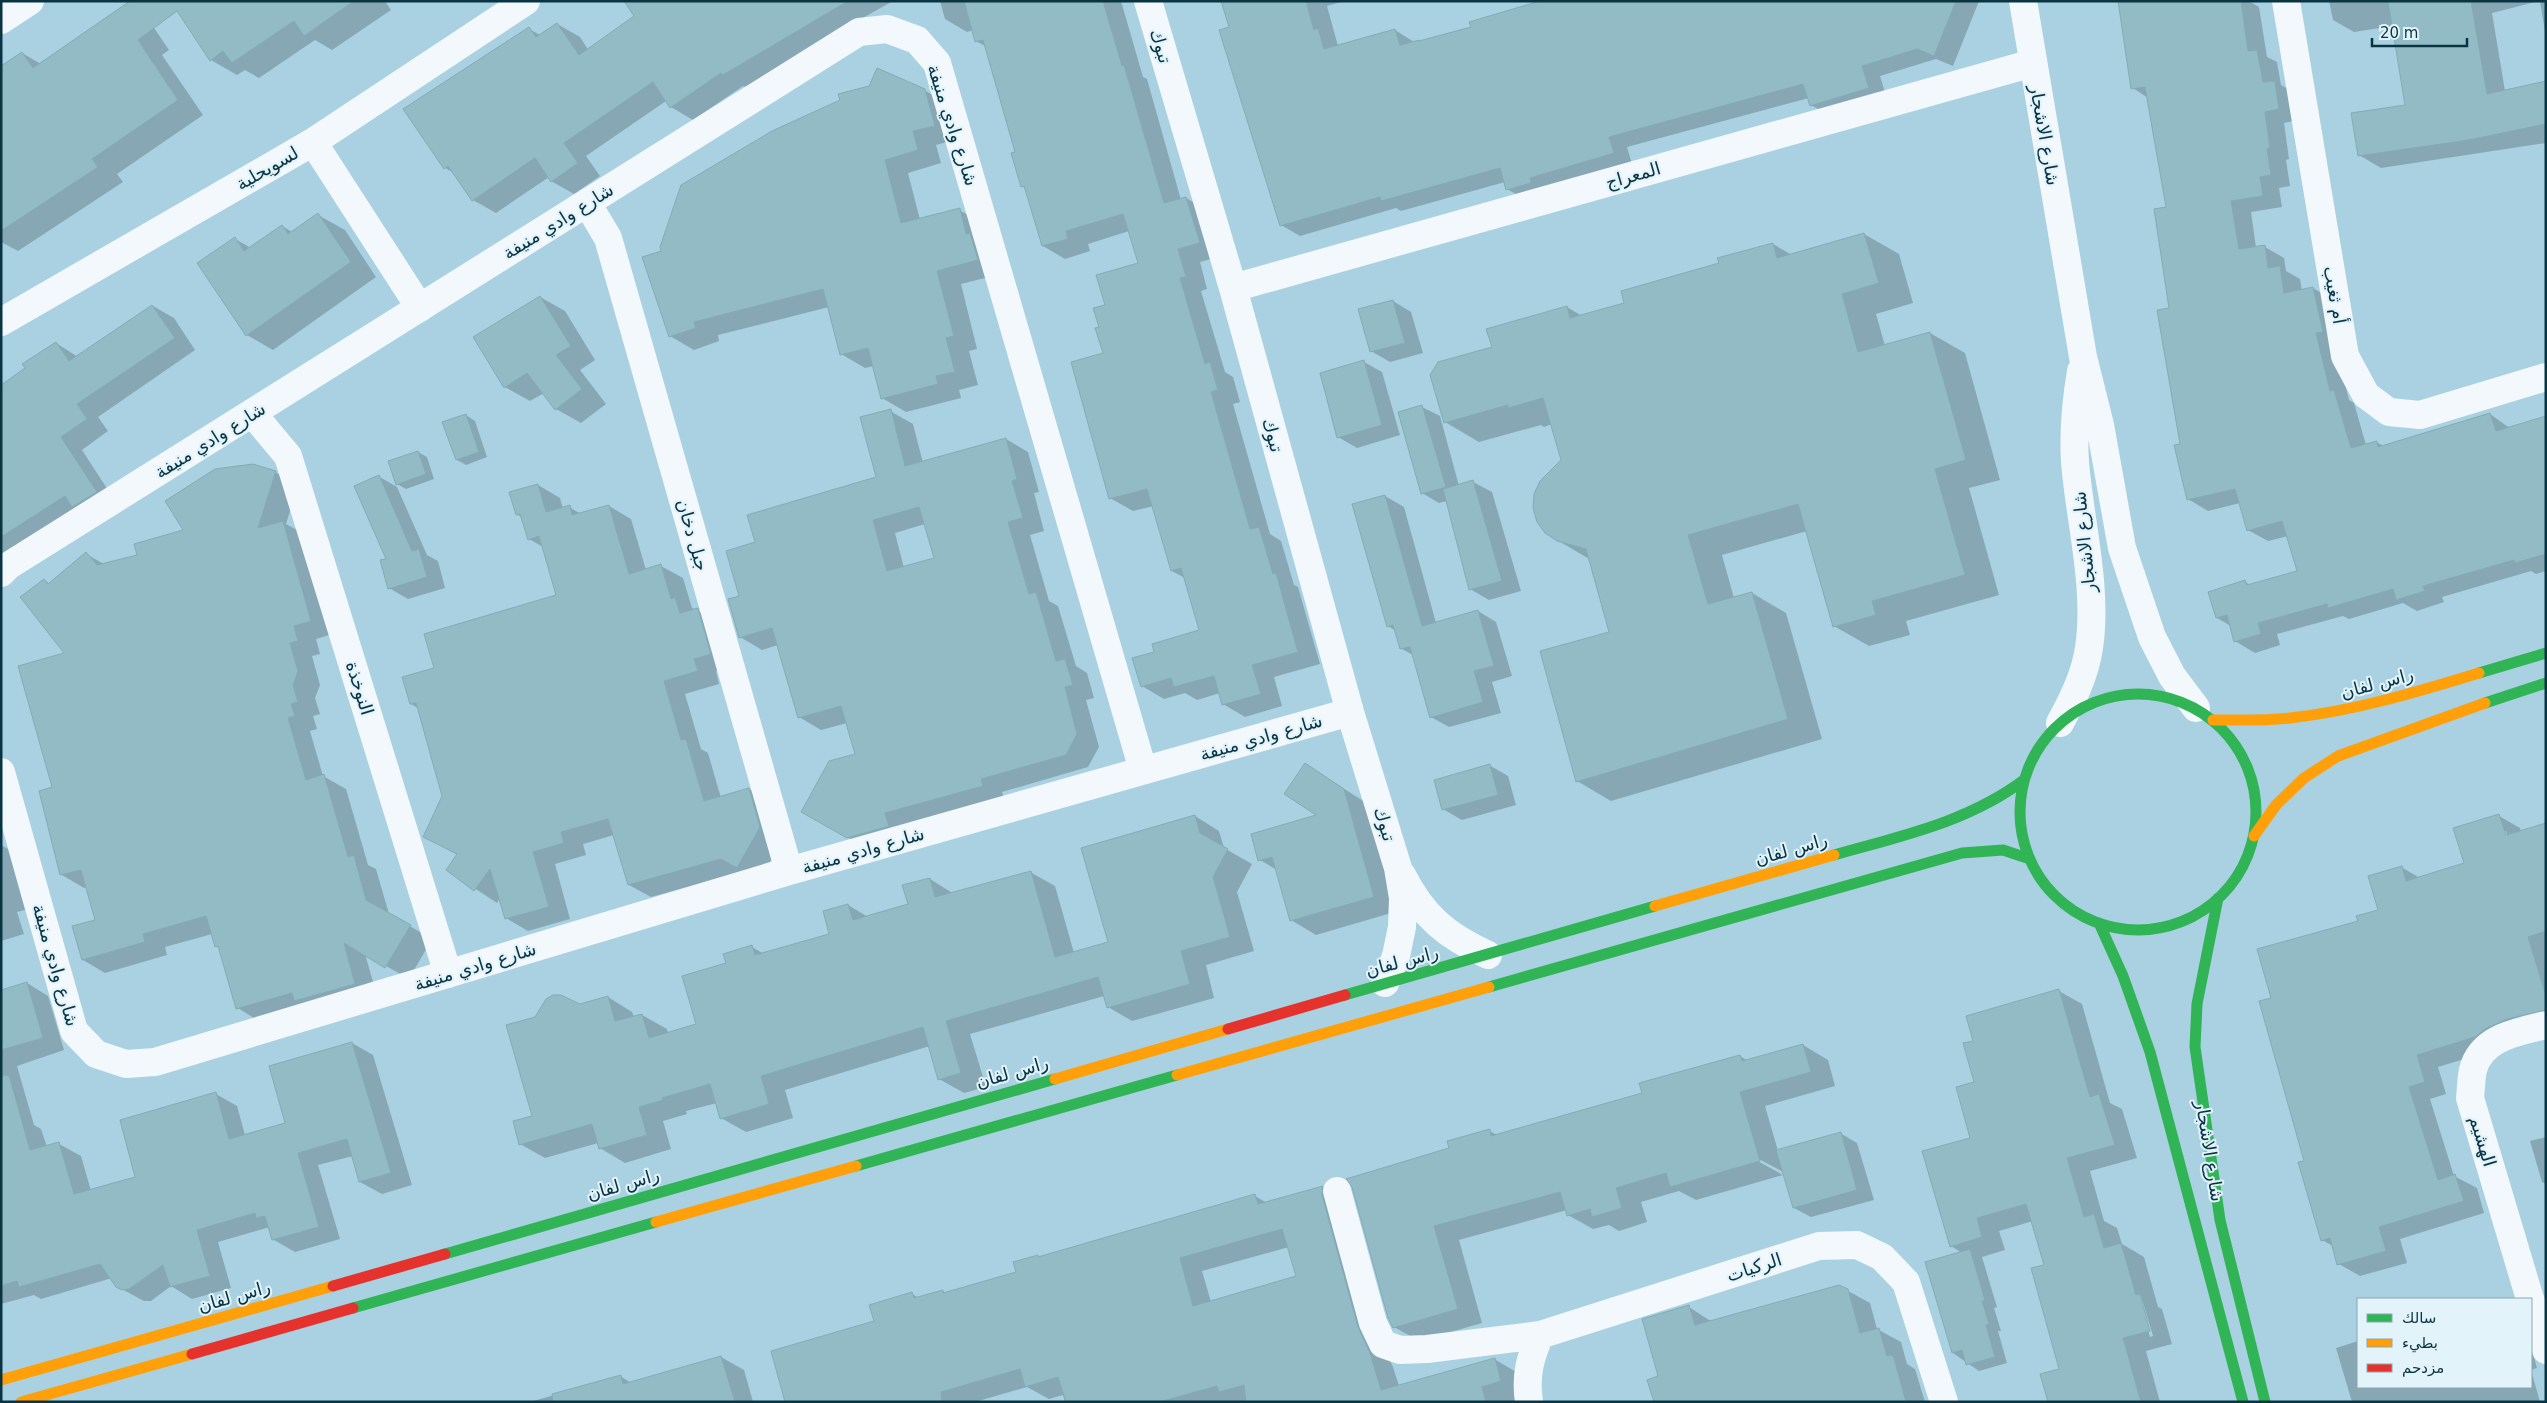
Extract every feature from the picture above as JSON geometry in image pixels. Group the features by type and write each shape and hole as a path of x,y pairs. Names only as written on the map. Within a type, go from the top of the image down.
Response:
{"street":[{"path":"1,20 30,1"},
{"name":"لسويحلية","path":"1,322 313,142 526,1"},
{"name":"تبوك","path":"1148,1 1233,288 1350,712 1398,868 1403,898 1402,927 1396,956 1385,983"},
{"name":"شارع الاشجار","path":"2023,1 2083,357 2094,400 2115,517 2128,572 2156,644 2172,676 2204,714"},
{"name":"أم ثغيب","path":"2286,1 2345,356 2366,395 2389,412 2420,415 2546,377"},
{"name":"شارع وادي منيفة","path":"1,573 8,566 859,32 887,29 917,40 937,63 1143,770"},
{"name":"المعراج","path":"1233,288 2033,63"},
{"path":"313,142 420,308"},
{"name":"جبل دخان","path":"587,203 608,238 790,871"},
{"name":"شارع الاشجار","path":"2060,723 2082,675 2089,649 2091,624 2088,572 2075,461 2074,426 2083,357"},
{"name":"النوخذة","path":"252,413 288,456 448,974"},
{"name":"راس لفان","path":"2204,714 2290,718 2337,711 2365,705 2546,653"},
{"path":"2253,838 2256,812 2253,786 2244,761 2231,739 2204,714 2162,696 2125,694 2090,703 2060,723 2045,739 2033,759 2024,780 2020,806 2022,824 2030,859 2039,876 2065,905 2099,923 2124,929 2149,930 2174,924 2198,914 2218,898 2234,881 2242,867 2253,838 2276,805 2304,778 2338,756 2470,708 2546,683"},
{"name":"شارع وادي منيفة","path":"1,772 74,1031 96,1054 126,1064 155,1062 790,871 1350,712"},
{"name":"راس لفان","path":"1,1380 160,1336 1951,821 2001,797 2024,780"},
{"path":"21,1402 1962,852 2003,850 2030,859"},
{"name":"تبوك","path":"1398,868 1413,897 1434,922 1459,942 1488,955"},
{"name":"شارع الاشجار","path":"2218,898 2197,1004 2195,1047 2220,1220 2265,1402"},
{"name":"شارع الاشجار","path":"2099,923 2123,976 2150,1052 2243,1402"},
{"name":"الهشيم","path":"2530,1298 2470,1098 2473,1069 2483,1049 2503,1036 2546,1025"},
{"name":"الركيات","path":"1336,1191 1373,1323 1383,1344 1400,1350 1427,1349 1540,1335 1819,1246 1856,1245 1882,1257 1906,1282 1944,1402"},
{"name":"الهشيم","path":"2532,1303 2546,1350"},
{"path":"1529,1402 1526,1383 1530,1358 1540,1335"}],"building":[{"path":"130,1 354,1 304,36 294,21 232,63 223,51 210,61 177,11 138,40 178,100 92,159 98,167 1,231 1,66 22,52 33,68"},
{"path":"624,1 848,1 723,75 721,73 670,108 653,82 564,143 578,163 551,182 535,158 472,201 448,166 444,169 403,109 529,27 536,37 557,23 579,55 634,16"},
{"path":"964,1 1103,1 1122,66 1124,65 1164,203 1186,197 1200,243 1178,249 1186,277 1180,278 1205,364 1210,362 1218,390 1211,392 1250,529 1259,527 1273,574 1276,573 1298,652 1252,665 1261,694 1222,705 1214,676 1174,687 1171,678 1141,687 1132,658 1154,652 1152,644 1199,630 1181,568 1171,571 1147,489 1109,499 1071,362 1103,353 1095,328 1099,327 1093,308 1105,305 1096,275 1138,263 1123,214 1066,231 1068,239 1042,246 1024,186 1021,187 1011,153 1015,152 983,40 975,42"},
{"path":"1221,1 1306,1 1314,30 1318,28 1324,49 1395,29 1400,45 1419,41 1471,27 1469,22 1540,1 1956,1 1934,56 1917,49 1862,66 1869,88 1810,106 1803,84 1609,137 1614,153 1530,178 1531,183 1506,190 1500,168 1381,201 1380,197 1280,226 1219,30 1229,27"},
{"path":"2118,1 2241,1 2248,51 2257,50 2263,82 2275,81 2279,109 2265,112 2270,148 2267,149 2271,175 2260,177 2263,196 2231,201 2239,249 2265,245 2268,268 2280,266 2284,293 2313,287 2323,332 2316,333 2330,391 2334,390 2351,448 2377,441 2378,447 2490,413 2496,431 2546,416 2546,554 2515,563 2514,560 2423,586 2425,591 2396,600 2393,589 2328,608 2327,604 2258,623 2261,634 2234,642 2227,615 2216,618 2208,592 2245,580 2247,585 2297,571 2282,521 2247,531 2235,489 2187,500 2174,445 2180,444 2157,310 2169,308 2154,209 2166,207 2145,87 2131,89"},
{"path":"2388,1 2471,1 2487,94 2546,81 2546,124 2469,140 2358,156 2351,113 2405,105"},
{"path":"877,68 925,89 935,126 913,131 918,150 885,160 901,223 960,208 966,234 970,233 978,260 937,271 954,336 946,338 955,372 936,376 938,384 881,399 868,348 840,355 823,289 694,322 696,328 669,337 642,257 661,251 660,247 681,185 772,131 840,100 838,94 869,86"},
{"path":"318,213 351,262 246,336 197,263 235,237 244,251 282,225 288,234"},
{"path":"1864,233 1879,283 1842,294 1858,352 1930,332 1966,460 1935,469 1965,575 1872,601 1876,615 1833,627 1798,504 1688,535 1708,604 1752,592 1788,719 1576,782 1540,651 1609,632 1586,549 1557,541 1545,533 1537,522 1533,508 1534,494 1540,481 1561,460 1543,398 1508,408 1508,405 1444,423 1430,375 1438,362 1492,347 1486,329 1567,306 1570,318 1624,303 1621,291 1719,263 1717,258 1773,243 1777,258"},
{"path":"540,296 571,346 556,355 582,389 555,410 527,373 504,388 473,337"},
{"path":"1393,300 1405,343 1370,352 1358,309"},
{"path":"152,305 175,338 77,404 87,419 61,437 97,492 72,507 65,496 1,537 1,385 25,368 22,364 56,342 69,361"},
{"path":"1364,360 1382,425 1337,438 1320,373"},
{"path":"1422,405 1446,487 1421,494 1398,412"},
{"path":"891,409 905,466 1006,438 1017,479 1012,481 1023,518 1008,522 1029,594 1036,592 1056,661 1065,659 1073,685 1065,687 1077,734 1066,755 981,779 983,786 885,813 889,826 847,838 801,812 829,761 855,754 841,706 798,718 772,628 739,638 728,599 739,596 726,551 755,542 747,515 876,477 860,417","holes":["919,507 934,558 887,571 873,520"]},
{"path":"466,414 479,452 456,460 442,422"},
{"path":"418,451 426,474 396,485 388,461"},
{"path":"253,464 276,471 258,528 283,521 311,621 294,626 298,641 290,643 298,671 293,685 298,702 291,704 295,716 288,718 306,780 324,774 348,857 354,855 366,900 411,925 385,968 344,943 355,984 294,1001 292,993 236,1009 218,946 215,947 206,916 143,934 145,942 82,960 72,926 95,920 81,870 60,875 39,791 52,787 18,666 64,653 20,597 44,579 48,584 86,552 97,565 137,555 134,544 183,530 165,501 215,469"},
{"path":"379,475 412,551 419,549 427,577 388,589 380,560 386,559 354,486"},
{"path":"1473,480 1502,581 1469,590 1443,489"},
{"path":"538,484 546,512 570,505 572,515 609,505 629,574 661,564 671,599 675,597 680,613 698,608 711,654 694,659 698,671 664,681 681,740 686,739 704,801 749,788 760,827 737,868 721,859 628,885 608,819 561,832 564,843 533,852 549,907 505,919 490,869 474,891 446,870 457,854 423,837 442,796 416,703 410,704 402,677 434,668 424,634 556,595 539,536 528,540 520,514 516,515 509,492"},
{"path":"1385,495 1422,626 1478,610 1494,666 1474,671 1483,702 1430,718 1410,647 1400,649 1393,625 1387,627 1352,504"},
{"path":"1305,763 1344,789 1374,897 1290,921 1272,857 1258,861 1251,834 1316,815 1284,794"},
{"path":"1490,764 1498,795 1442,810 1434,780"},
{"path":"2499,814 2506,835 2546,823 2546,931 2528,937 2546,996 2546,1010 2507,1019 2485,1029 2475,1037 2417,1055 2425,1082 2409,1087 2438,1180 2455,1174 2464,1201 2379,1227 2386,1251 2337,1265 2330,1238 2321,1241 2298,1162 2304,1161 2259,1001 2271,998 2257,949 2358,921 2356,916 2378,910 2368,876 2402,866 2406,881 2464,863 2453,828"},
{"path":"1195,815 1200,833 1228,849 1213,877 1230,937 1181,951 1190,984 1107,1008 1098,977 946,1021 961,1073 938,1080 923,1027 761,1076 769,1104 720,1119 710,1084 639,1107 647,1135 599,1149 592,1124 519,1145 513,1121 532,1116 506,1025 535,1017 546,999 553,995 561,995 580,1004 608,996 615,1021 642,1014 649,1038 696,1024 682,976 726,963 723,954 752,945 755,955 829,934 823,911 848,904 853,920 908,904 902,885 930,878 935,897 1031,871 1055,957 1108,942 1081,848"},
{"path":"27,982 43,1038 1,1050 1,990"},
{"path":"2059,989 2090,1097 2099,1094 2115,1145 2067,1158 2084,1217 2094,1214 2104,1248 2121,1243 2136,1295 2140,1294 2150,1331 2123,1338 2141,1402 2048,1402 2040,1374 2059,1369 2031,1268 2044,1265 2026,1204 1977,1218 1982,1237 1950,1247 1922,1151 1970,1138 1956,1087 1974,1082 1963,1043 1973,1041 1966,1016"},
{"path":"352,1042 391,1173 359,1182 347,1139 298,1153 319,1227 272,1240 265,1216 256,1218 255,1213 197,1230 210,1276 170,1287 163,1265 129,1289 122,1290 116,1287 100,1264 19,1287 17,1281 1,1286 1,1076 9,1075 30,1150 59,1142 74,1194 135,1177 120,1120 216,1092 229,1139 285,1123 269,1066"},
{"path":"1803,1044 1811,1072 1740,1092 1760,1161 1670,1187 1666,1173 1616,1188 1622,1208 1592,1217 1590,1209 1567,1216 1560,1192 1434,1226 1458,1309 1393,1328 1388,1318 1352,1187 1346,1179 1449,1148 1447,1141 1490,1129 1491,1136 1642,1093 1639,1083 1740,1055 1742,1061"},
{"path":"1841,1132 1857,1190 1793,1208 1776,1150"},
{"path":"1323,1186 1322,1195 1358,1327 1370,1353 1381,1390 1495,1358 1501,1381 1482,1387 1486,1402 1246,1402 1244,1385 1219,1392 1217,1386 1159,1402 1066,1402 1058,1377 1025,1387 1020,1369 941,1392 942,1402 785,1402 771,1351 874,1321 869,1305 912,1292 914,1298 943,1290 943,1293 1016,1272 1013,1262 1038,1255 1038,1257 1255,1194 1258,1204","holes":["1282,1229 1296,1276 1193,1306 1180,1258"]},
{"path":"1970,1249 1985,1300 1982,1301 1989,1324 1986,1325 1995,1357 1966,1365 1962,1350 1952,1353 1925,1262"},
{"path":"1839,1285 1848,1289 1860,1333 1879,1328 1887,1356 1893,1355 1906,1402 1654,1402 1647,1380 1658,1376 1642,1319 1689,1305 1695,1325"},
{"path":"721,1356 735,1402 553,1402 552,1394 621,1375 623,1384"}],"traffic: fast":[{"path":"2479,673 2546,653"},
{"path":"2485,703 2546,683"},
{"path":"2138,694 2172,699 2183,703 2213,721 2229,737 2242,757 2251,778 2256,812 2251,846 2247,857 2229,887 2213,903 2193,916 2172,925 2138,930 2104,925 2093,921 2063,903 2047,887 2034,867 2025,846 2020,812 2025,778 2029,767 2047,737 2063,721 2083,708 2104,699 2138,694"},
{"path":"1834,855 1909,834 1957,817 2003,795 2024,780"},
{"path":"1489,987 1962,853 2003,850 2030,859"},
{"path":"2218,898 2197,1004 2195,1047 2220,1220 2265,1402"},
{"path":"1345,995 1655,906"},
{"path":"2099,923 2123,976 2150,1052 2243,1402"},
{"path":"856,1166 1177,1075"},
{"path":"445,1254 1055,1079"},
{"path":"353,1308 656,1222"}],"traffic: slow":[{"path":"2213,720 2280,719 2338,711 2409,694 2479,673"},
{"path":"2254,836 2276,805 2304,778 2338,756 2485,703"},
{"path":"1655,906 1834,855"},
{"path":"1177,1075 1489,987"},
{"path":"1055,1079 1228,1029"},
{"path":"656,1222 856,1166"},
{"path":"1,1380 333,1286"},
{"path":"21,1402 192,1354"}],"traffic: jam":[{"path":"1228,1029 1345,995"},
{"path":"333,1286 445,1254"},
{"path":"192,1354 353,1308"}]}
